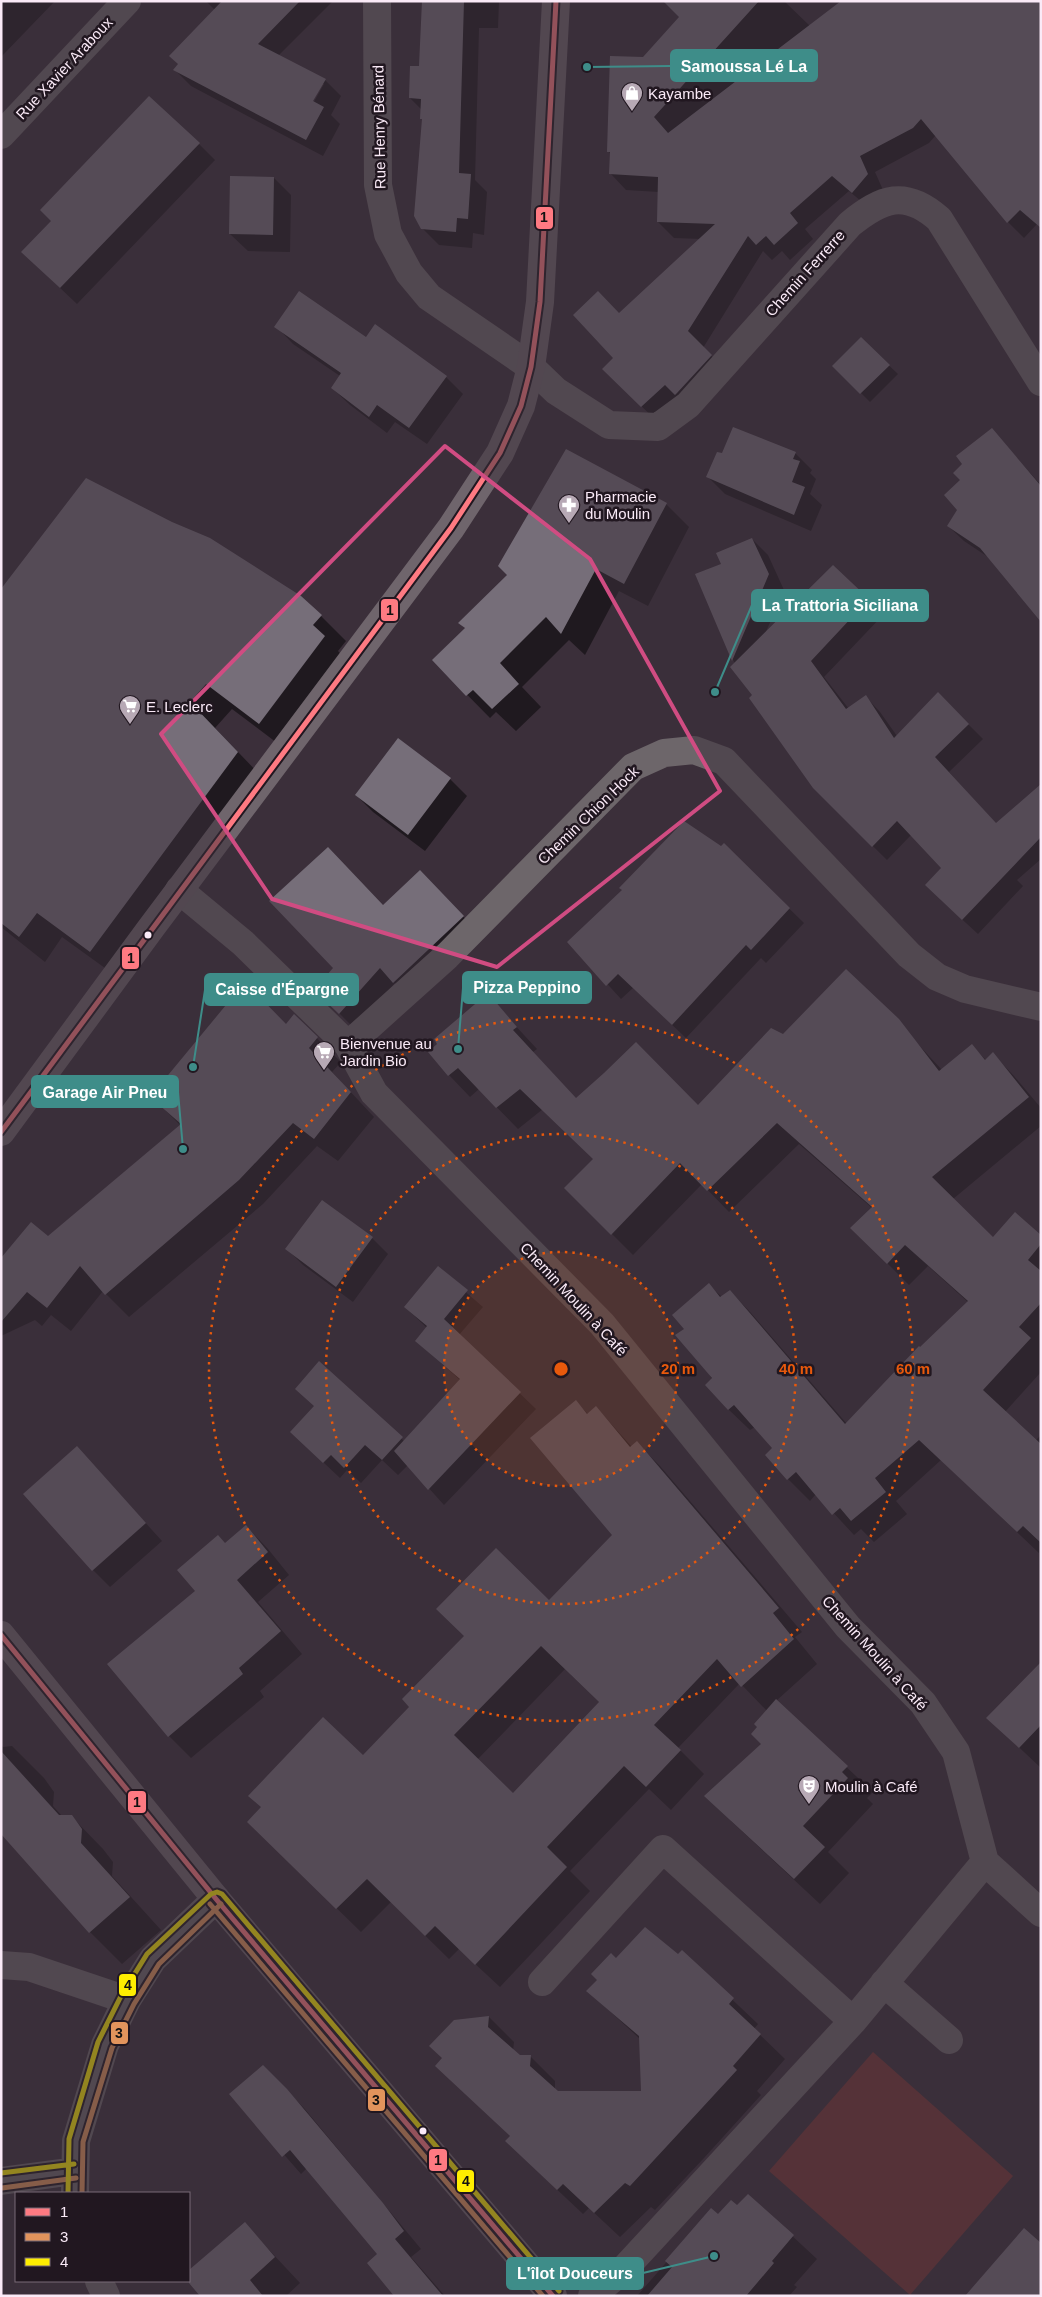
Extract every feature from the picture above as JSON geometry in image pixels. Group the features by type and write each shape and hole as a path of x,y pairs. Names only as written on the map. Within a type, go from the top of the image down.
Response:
{"main road":[{"path":"1,1132 179,890 452,528 500,453 521,406 531,367 540,302 556,1"},
{"path":"1,1635 216,1899 552,2296"}],"street":[{"name":"Rue Xavier Araboux","path":"1,135 127,1"},
{"name":"Rue Henry Bénard","path":"377,1 378,184 388,234 409,273 429,297 531,367"},
{"name":"Chemin Ferrerre","path":"531,367 556,391 610,425 658,427 688,405 850,224 870,208 891,200 914,202 939,219 1041,382"},
{"name":"Chemin Chion Hock","path":"348,1045 447,956 633,767 664,753 694,750 724,761 909,955 937,977 965,989 1041,1007"},
{"name":"Chemin Moulin à Café","path":"179,890 243,943 348,1045 374,1093 602,1324 848,1627 923,1703 956,1752 985,1862"},
{"path":"542,1982 663,1849 853,2021"},
{"path":"592,2296 625,2268 853,2021 985,1862 1041,1912"},
{"path":"1,2181 75,2182 76,2142 104,2045 127,2000 153,1959 216,1899"},
{"path":"1,1965 29,1967 127,2000"},
{"path":"884,1983 949,2040"}],"highlighted area":[{"path":"445,446 590,559 720,791 497,967 272,899 161,734"}],"shaded area":[{"path":"873,2052 1013,2176 910,2295 769,2171"}],"building":[{"path":"222,1 300,1 258,44 326,79 313,101 324,107 306,140 173,70 178,64 169,56"},
{"path":"422,1 464,1 459,173 471,174 468,219 457,218 456,232 421,229 414,216 422,119 420,119 421,99 409,98 410,66 419,66"},
{"path":"663,1 759,1 654,117 668,133 841,1 1041,1 1041,228 1020,210 1007,223 921,119 913,128 860,156 868,174 852,193 832,176 790,213 798,223 774,245 766,236 756,245 748,236 688,331 712,355 675,395 665,385 641,407 602,369 613,358 573,315 598,291 619,313 715,224 657,222 658,177 609,174 610,152 607,152 610,56 643,57 679,17"},
{"path":"149,96 200,143 60,288 21,252 51,221 40,210"},
{"path":"230,176 274,177 273,235 229,234"},
{"path":"299,291 366,337 375,324 447,376 409,428 377,405 369,417 331,388 341,373 274,327"},
{"path":"861,337 890,365 860,394 832,366"},
{"path":"733,427 796,452 793,459 800,461 792,482 805,487 794,515 706,477 717,452 722,453"},
{"path":"992,428 1041,486 1041,622 980,548 947,526 957,510 944,495 960,480 953,473 962,464 956,456"},
{"path":"566,449 667,503 624,584 596,569 561,634 546,617 500,663 519,684 492,709 473,690 466,696 432,660 465,628 458,623 507,575 498,566"},
{"name":"E. Leclerc","path":"86,478 172,522 210,538 301,596 322,615 313,625 325,636 259,724 206,684 190,702 238,752 90,952 37,913 19,937 1,923 1,589"},
{"path":"752,538 769,574 732,661 695,574 721,564 716,553"},
{"path":"833,565 869,599 811,661 846,709 866,695 894,738 938,692 969,724 935,757 996,823 1041,784 1041,837 962,920 925,885 941,868 897,821 872,847 813,788 749,698 752,695 730,667"},
{"path":"398,738 451,778 408,835 355,795"},
{"path":"684,821 721,846 724,843 790,908 751,950 746,945 672,1025 618,974 606,986 567,942 622,890 619,888"},
{"path":"328,847 383,905 420,870 464,916 393,983 380,968 339,1014 314,990 333,968 269,901"},
{"path":"846,969 899,1019 939,1071 972,1044 985,1060 993,1052 1029,1097 932,1177 993,1237 1015,1212 1041,1235 1041,1244 1028,1260 1041,1271 1041,1303 1019,1327 1031,1338 983,1390 1041,1444 1041,1543 1023,1526 1017,1532 919,1440 875,1478 886,1492 851,1521 840,1508 832,1515 796,1472 787,1480 765,1455 772,1448 734,1405 728,1410 705,1385 712,1378 675,1335 684,1329 672,1315 709,1283 720,1297 730,1290 845,1424 919,1346 968,1301 905,1245 887,1264 850,1228 872,1207 777,1123 707,1191 680,1163 611,1235 564,1188 593,1159 520,1089 496,1108 458,1068 448,1076 428,1052 437,1044 434,1039 488,993 517,1027 513,1030 576,1098 636,1042 698,1105 771,1028 783,1034"},
{"path":"245,982 286,1024 294,1014 318,1037 309,1048 351,1092 314,1139 293,1123 239,1180 105,1295 80,1266 47,1308 27,1292 1,1322 1,1258 31,1222 48,1236 181,1124 150,1097"},
{"path":"322,1200 373,1237 336,1287 285,1249"},
{"path":"438,1266 468,1290 444,1319 521,1392 428,1490 394,1451 460,1379 415,1341 427,1326 404,1307"},
{"path":"319,1361 403,1437 382,1460 365,1445 344,1468 331,1455 323,1463 290,1432 314,1406 295,1389"},
{"path":"576,1400 587,1414 596,1406 630,1447 637,1441 779,1608 773,1613 794,1639 741,1687 717,1659 654,1725 681,1750 646,1787 624,1766 547,1847 567,1867 475,1965 435,1926 425,1936 367,1879 336,1909 247,1822 261,1807 248,1796 323,1717 363,1755 409,1707 402,1699 464,1636 436,1609 496,1548 549,1600 612,1535 530,1438","holes":["541,1646 599,1702 513,1793 454,1735"]},
{"path":"77,1446 146,1523 92,1571 23,1494"},
{"path":"246,1525 268,1552 237,1580 281,1631 239,1668 243,1674 168,1737 107,1664 195,1591 177,1570 218,1535 225,1543"},
{"path":"1041,1662 1041,1725 1019,1748 986,1718"},
{"path":"776,1699 848,1766 842,1772 848,1778 803,1826 825,1847 794,1879 704,1796 761,1744 751,1734 757,1727 754,1724"},
{"path":"1,1751 59,1815 72,1815 82,1829 81,1843 130,1897 89,1933 1,1834"},
{"path":"645,1927 678,1954 682,1950 734,1998 729,2004 761,2034 733,2066 737,2070 630,2186 625,2183 594,2213 563,2184 557,2190 505,2141 510,2136 435,2066 442,2058 429,2046 454,2020 489,2016 488,2027 520,2055 531,2055 530,2066 558,2091 641,2091 639,2036 586,1991 597,1980 591,1974 611,1953 616,1958"},
{"path":"263,2065 287,2089 383,2203 404,2231 395,2239 443,2296 394,2296 367,2263 377,2254 290,2150 282,2157 229,2094"},
{"path":"748,2194 794,2235 772,2261 774,2263 746,2296 647,2296 672,2267 665,2261 711,2208 718,2214 731,2200 737,2205"},
{"path":"245,2222 275,2257 250,2280 263,2296 200,2296 189,2283 190,2269"},
{"path":"1024,2228 1041,2243 1041,2296 965,2296"}],"transit line":[{"name":"1","path":"1,1132 451,528 500,453 521,406 531,367 540,302 556,1"},
{"name":"1","path":"1,1635 216,1899 553,2296"},
{"name":"4","path":"68,2192 69,2139 98,2042 121,1996 147,1954 211,1894 217,1892 222,1894 559,2291"},
{"name":"3","path":"210,1904 543,2296"},
{"name":"3","path":"82,2192 83,2142 112,2048 134,2004 159,1964 221,1904"},
{"name":"4","path":"1,2173 74,2164"},
{"name":"3","path":"2,2188 76,2178"}],"place":[{"name":"Samoussa Lé La","path":"587,67"},
{"name":"Kayambe","path":"632,112"},
{"name":"Pharmacie du Moulin","path":"569,524"},
{"name":"La Trattoria Siciliana","path":"715,692"},
{"name":"E. Leclerc","path":"130,725"},
{"name":"Pizza Peppino","path":"458,1049"},
{"name":"Caisse d'Épargne","path":"193,1067"},
{"name":"Bienvenue au Jardin Bio","path":"324,1071"},
{"name":"Garage Air Pneu","path":"183,1149"},
{"name":"Moulin à Café","path":"809,1805"},
{"name":"L'îlot Douceurs","path":"714,2256"}]}
